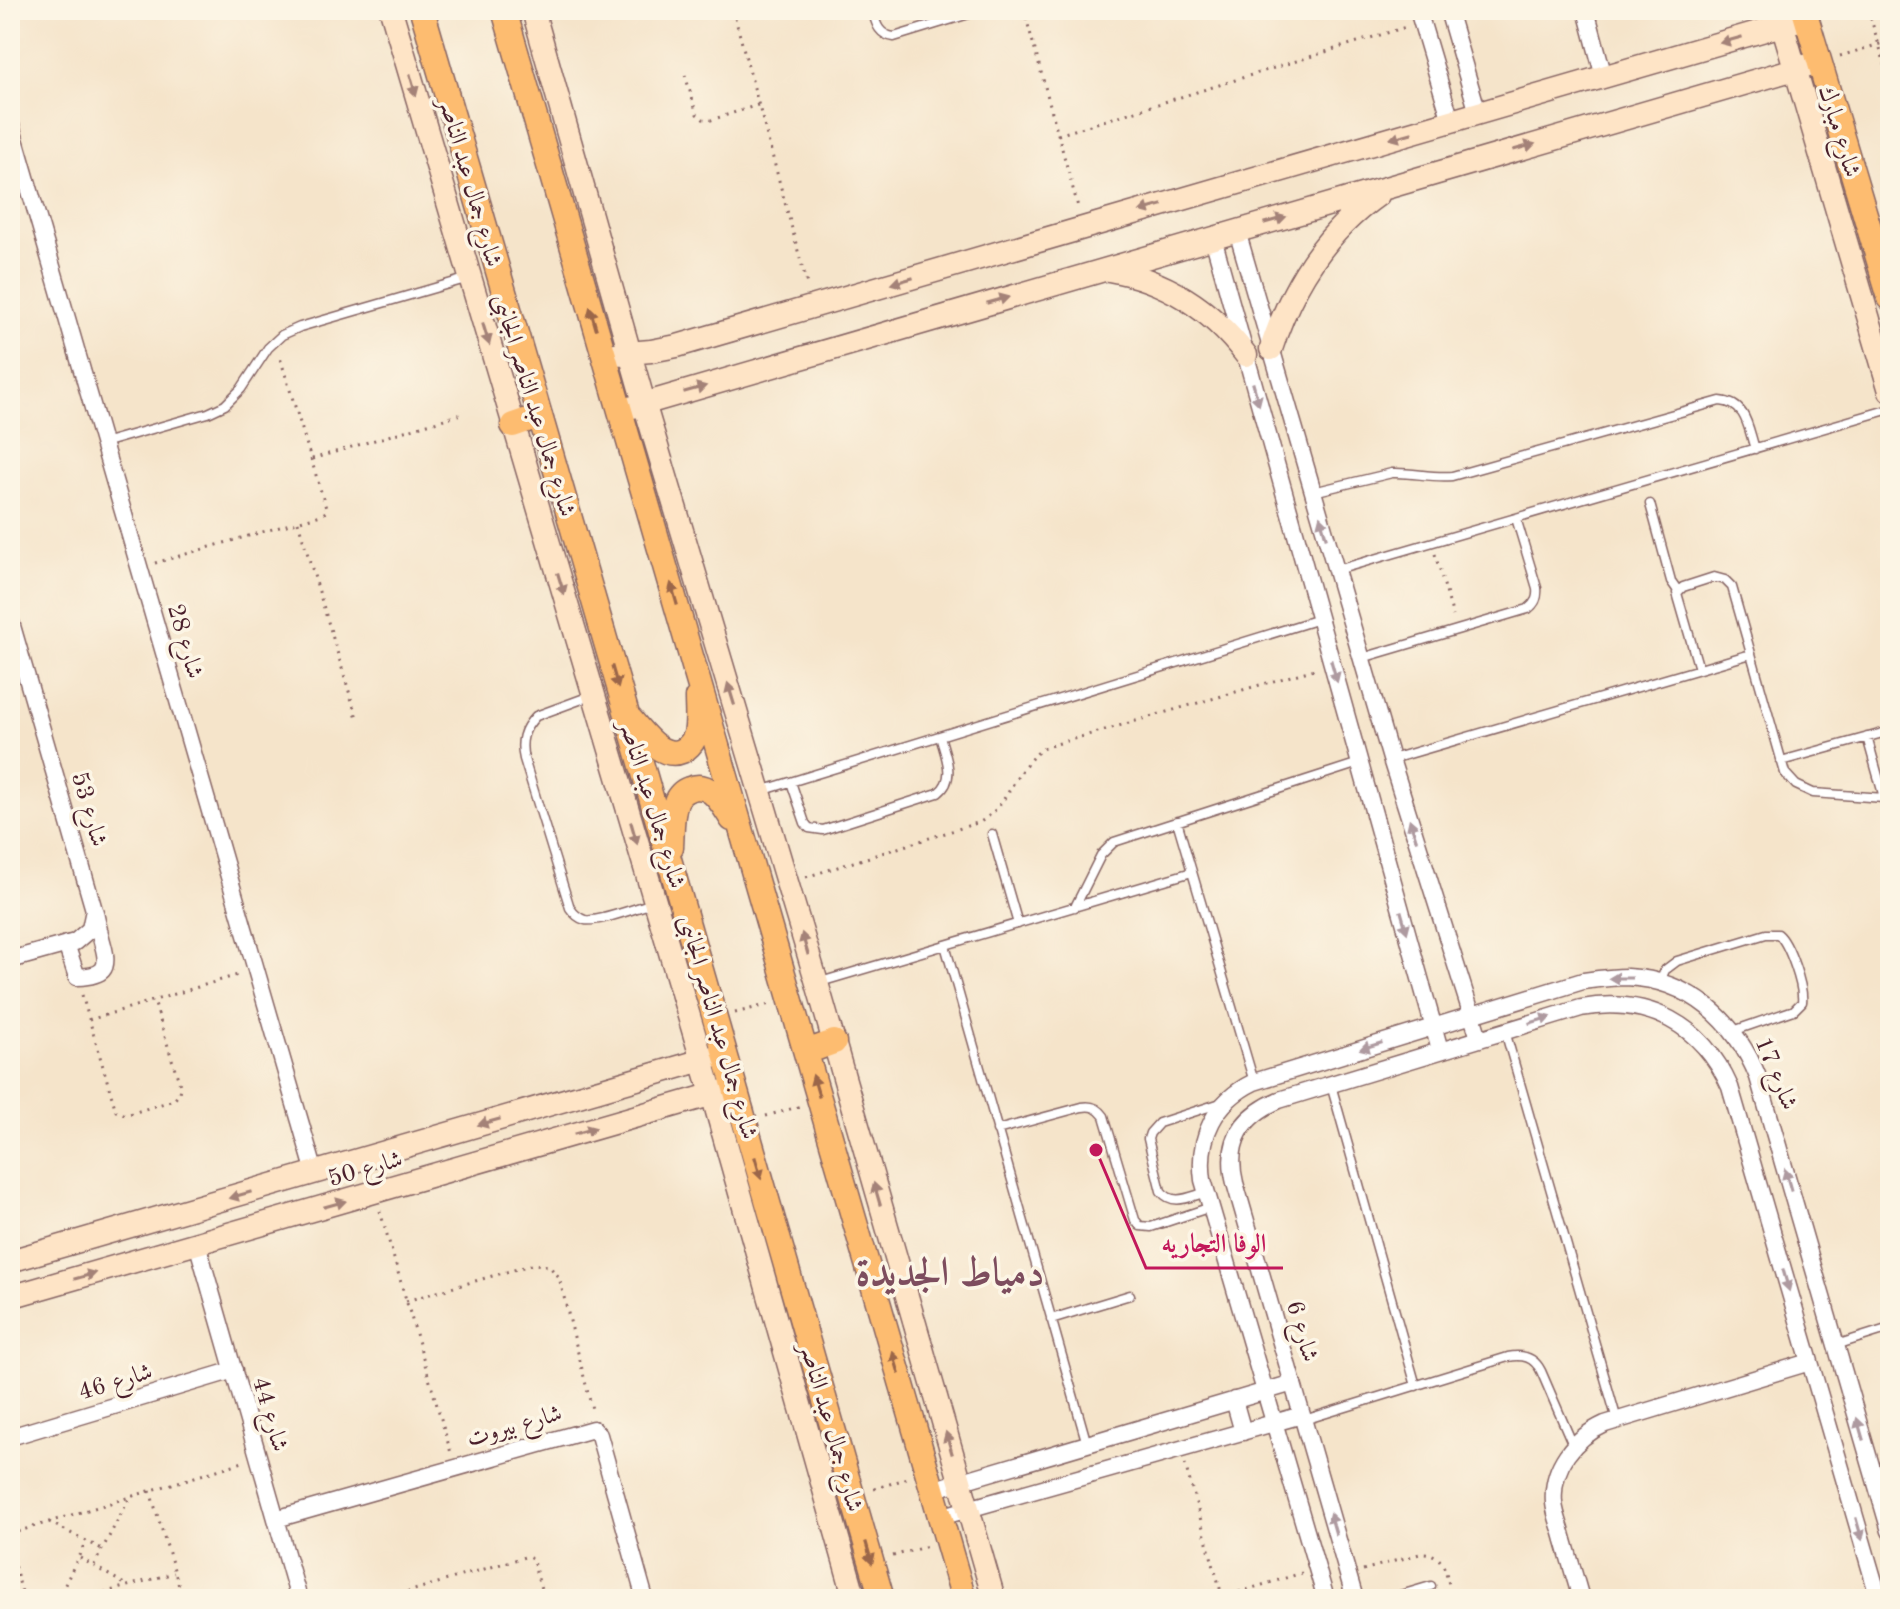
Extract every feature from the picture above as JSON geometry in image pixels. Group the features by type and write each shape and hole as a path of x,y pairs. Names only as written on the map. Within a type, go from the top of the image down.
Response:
{"main road":[{"name":"شارع جمال عبد الناصر الجانبى","path":"391,10 701,1060 724,1091 855,1599"},
{"name":"شارع جمال عبد الناصر","path":"422,10 725,1053 724,1091 745,1122 882,1599"},
{"path":"533,10 644,403 817,983 994,1599"},
{"path":"512,12 620,412 964,1599"},
{"path":"604,354 677,346 1604,77 1805,14"},
{"name":"شارع مبارك","path":"1805,14 1890,298"},
{"path":"1774,22 1795,68 1890,391"},
{"path":"1766,77 1781,64 1784,52 1774,22"},
{"path":"620,412 1819,62"},
{"path":"1271,349 1289,300 1315,256 1350,217 1391,186"},
{"path":"1104,269 1146,279 1184,297 1218,323 1246,355"},
{"path":"513,425 539,416"},
{"path":"626,715 661,750 682,751 696,734 698,677"},
{"path":"669,859 675,803 685,790 692,787 714,793 744,838"},
{"path":"806,1052 834,1042"},
{"name":"شارع 50","path":"10,1261 725,1053"},
{"name":"شارع 50","path":"10,1297 724,1091"}],"street":[{"path":"1448,10 1478,113"},
{"path":"1586,10 1604,77"},
{"path":"1420,16 1451,121"},
{"name":"شارع 28","path":"10,122 315,1173"},
{"path":"1237,231 1391,759 1479,1038"},
{"path":"1213,238 1440,1050"},
{"name":"شارع 53","path":"10,619 107,960 97,973 80,978 76,976"},
{"path":"10,960 75,942 90,929 94,910"},
{"path":"66,944 76,976"},
{"name":"شارع 17","path":"1254,1082 1583,981 1625,977 1660,983 1692,996 1733,1031 1758,1077 1890,1531"},
{"name":"شارع 17","path":"1331,1084 1596,1005 1627,1005 1656,1013 1683,1027 1706,1047 1730,1087 1879,1599"},
{"path":"1254,1082 1225,1102 1211,1121 1203,1143 1201,1168 1326,1599"},
{"name":"شارع 6","path":"1331,1084 1260,1109 1245,1123 1235,1142 1231,1162 1355,1599"},
{"name":"شارع 44","path":"197,1243 299,1599"},
{"path":"1581,1599 1554,1506 1556,1480 1565,1456 1573,1446 1593,1429 1617,1420 1810,1362"},
{"name":"شارع 46","path":"10,1437 234,1370"},
{"path":"930,1481 960,1482 1293,1383"},
{"path":"1234,1400 1243,1432"},
{"path":"943,1528 967,1509 1274,1423 1303,1418"},
{"name":"شارع بيروت","path":"276,1519 593,1429 599,1435 645,1599"}],"lane":[{"path":"872,10 880,31 894,37 982,10"},
{"path":"103,443 208,413 225,405 241,389 268,348 282,335 300,327 469,278"},
{"path":"1313,492 1392,473 1452,476 1720,401 1734,404 1744,413 1755,449"},
{"path":"1336,570 1890,409"},
{"path":"1650,504 1671,581 1678,591"},
{"path":"1362,658 1528,609 1536,600 1537,588 1516,518"},
{"path":"1699,669 1677,597 1683,587 1714,577 1732,587 1781,761 1790,780 1813,793 1884,798"},
{"path":"760,791 1319,619"},
{"path":"1391,759 1751,654"},
{"path":"594,695 536,716 524,732 524,759 573,913 582,919 594,920 655,902"},
{"path":"1781,761 1890,731"},
{"path":"791,782 805,823 809,828 823,830 944,789 949,773 940,736"},
{"path":"1867,737 1890,819"},
{"path":"1075,907 1106,848 1123,838 1359,763"},
{"path":"1177,821 1254,1082"},
{"path":"992,834 1018,924"},
{"path":"817,983 1192,872"},
{"path":"1660,983 1665,970 1677,961 1766,934 1778,934 1783,938 1802,990 1802,1002 1794,1010 1733,1031"},
{"path":"945,945 1087,1444"},
{"path":"1505,1030 1617,1420"},
{"path":"1331,1084 1416,1386"},
{"path":"1209,1199 1172,1200 1165,1197 1148,1139 1159,1123 1225,1102"},
{"path":"997,1130 1082,1107 1095,1107 1104,1116 1135,1220 1140,1226 1151,1227 1209,1199"},
{"path":"1051,1319 1130,1295"},
{"path":"1836,1345 1890,1328"},
{"path":"1303,1418 1508,1357 1524,1356 1537,1364 1541,1371 1573,1446"},
{"path":"1387,1599 1431,1586"}],"path":[{"path":"733,10 813,306"},
{"path":"1024,10 1084,228"},
{"path":"1868,10 1890,80"},
{"path":"1058,135 1420,16"},
{"path":"1819,62 1890,41"},
{"path":"685,75 697,114 703,119 711,120 758,105"},
{"path":"139,568 298,522 323,514 326,510 275,342"},
{"path":"312,459 461,414"},
{"path":"298,522 357,718"},
{"path":"1432,542 1457,630"},
{"path":"787,883 980,822 994,812 1030,758 1046,747 1332,664"},
{"path":"89,1020 256,970"},
{"path":"76,976 116,1111 126,1115 174,1100 179,1094 180,1085 154,1001"},
{"path":"715,1018 790,998"},
{"path":"745,1122 820,1101"},
{"path":"374,1192 455,1467"},
{"path":"406,1301 534,1264 549,1266 559,1277 599,1435"},
{"path":"1181,1449 1222,1598"},
{"path":"10,1534 259,1458"},
{"path":"852,1496 930,1481"},
{"path":"150,1491 183,1599"},
{"path":"94,1565 130,1497"},
{"path":"49,1522 102,1549"},
{"path":"872,1563 943,1528"},
{"path":"58,1599 86,1541"},
{"path":"10,1551 24,1599"},
{"path":"1348,1575 1423,1553 1433,1554 1441,1560 1452,1599"},
{"path":"384,1599 528,1556 532,1558 544,1599"},
{"path":"79,1557 128,1586"},
{"path":"1216,1599 1317,1569"},
{"path":"81,1599 175,1573"},
{"path":"408,1592 410,1599"}],"place":[{"name":"الوفا التجاريه","path":"1096,1150"}],"district":[{"name":"دمياط الجديدة","path":"950,1271"}]}
